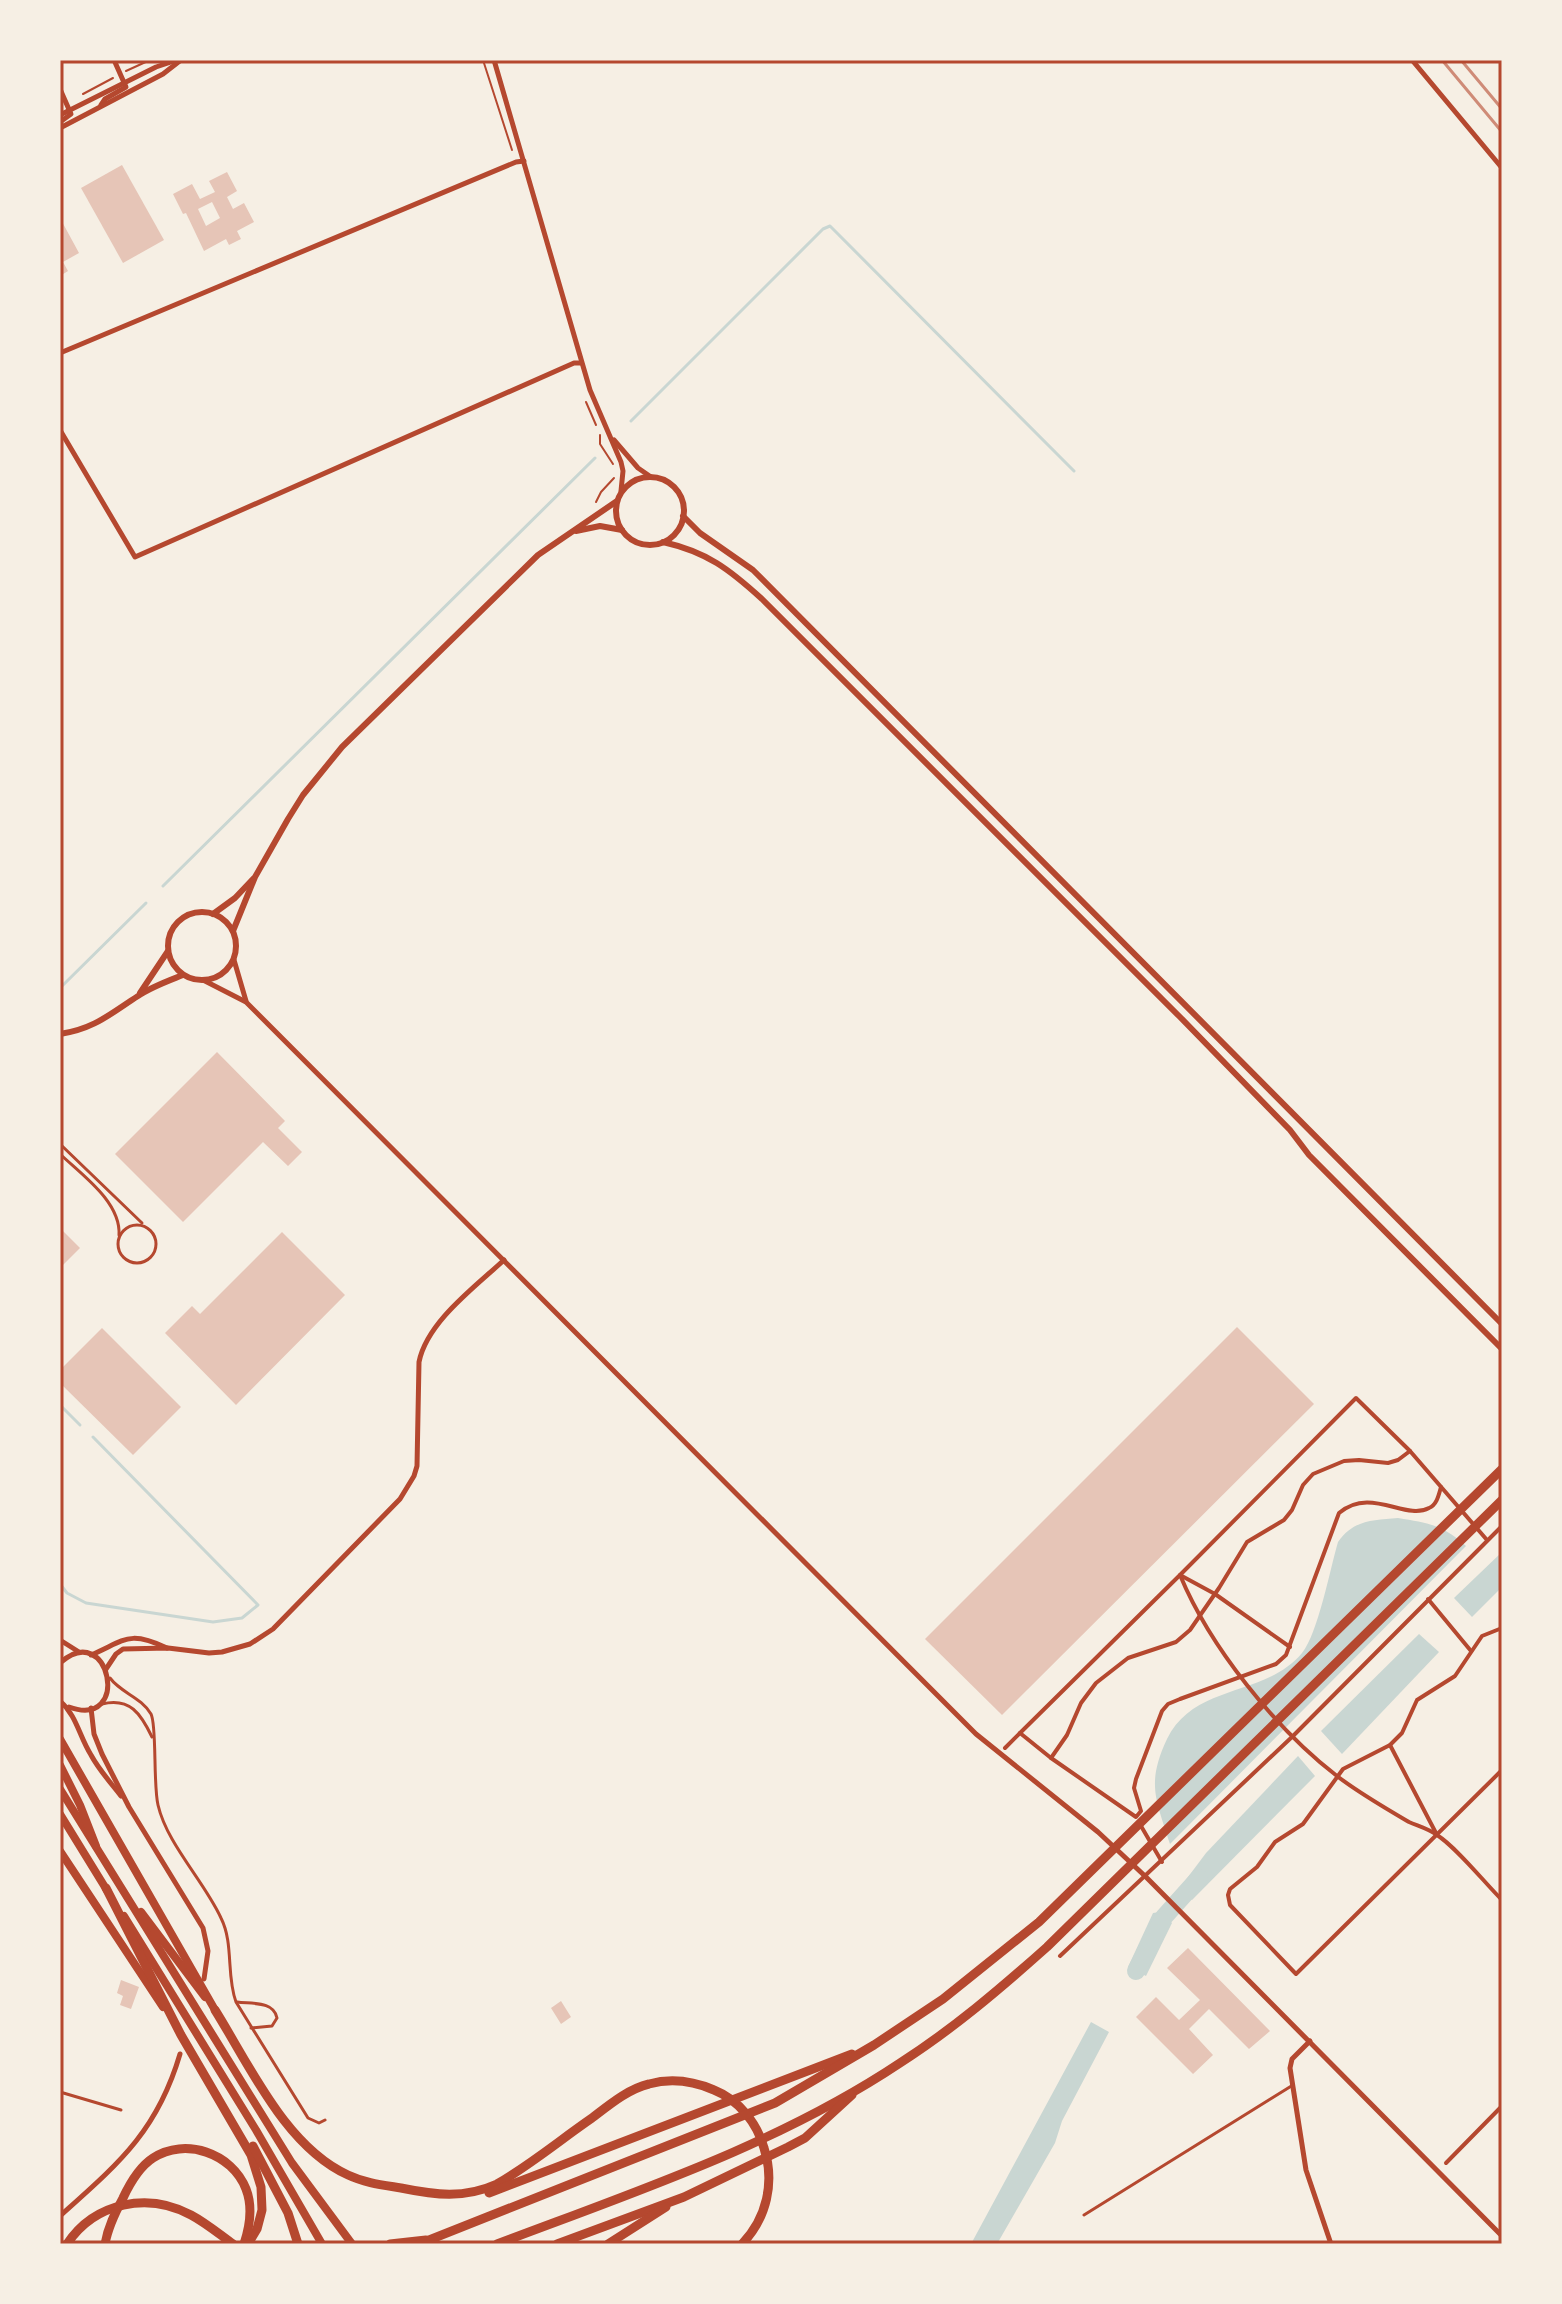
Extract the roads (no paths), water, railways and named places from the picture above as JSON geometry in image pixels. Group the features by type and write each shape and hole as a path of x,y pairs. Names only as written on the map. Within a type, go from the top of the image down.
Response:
{"highway":[{"path":"419,2244 775,2103 874,2045 943,1999 1039,1922 1502,1469"},
{"path":"497,2244 678,2175 769,2136 898,2065 974,2011 1047,1947 1502,1500"},
{"path":"106,1888 181,2035 246,2145 259,2179 262,2199 260,2221 246,2244"},
{"path":"215,2010 295,2134 331,2166 358,2180 442,2196 479,2192 510,2176 634,2089 664,2081 692,2082 725,2095 740,2107 761,2136 769,2167 769,2188 763,2214 742,2244"},
{"path":"376,2184 393,2192 433,2201 478,2197 874,2045"},
{"path":"206,2075 231,2109 261,2160 288,2213 298,2244"},
{"path":"557,2244 684,2197 805,2138 860,2087"},
{"path":"105,2244 110,2223 137,2174 161,2154 188,2148 223,2160 242,2181 250,2208 246,2244"},
{"path":"608,2244 684,2197"},
{"path":"67,2244 79,2229 111,2208 148,2202 191,2216 233,2244"},
{"path":"390,2244 429,2240"}],"main road":[{"path":"60,1739 215,2010"},
{"path":"60,1765 96,1846"},
{"path":"60,1789 292,2163 352,2244"},
{"path":"60,1814 256,2130 322,2244"},
{"path":"60,1851 181,2035"},
{"path":"115,1876 215,2010"}],"street":[{"path":"101,106 105,99 125,88 126,81 114,60"},
{"path":"60,115 69,106 179,60"},
{"path":"60,125 163,74 179,60"},
{"path":"494,60 595,408 611,437 623,471 616,515 622,530"},
{"path":"1412,60 1502,168"},
{"path":"60,89 69,106 70,116 60,125"},
{"path":"60,353 524,161"},
{"path":"60,430 135,557 574,363 581,363"},
{"path":"611,437 638,468 651,477"},
{"path":"621,491 640,478 651,477 671,483 678,491 683,516 677,531 663,542"},
{"path":"233,931 255,877 303,795 342,747 549,545 617,501"},
{"path":"683,516 700,533 753,570 1502,1324"},
{"path":"573,531 600,526 622,530 639,543 663,542 709,556 737,575 1190,1028 1290,1130 1309,1155 1502,1349"},
{"path":"213,914 235,898 255,877"},
{"path":"246,1002 234,960 236,945 233,931 225,920 198,912 181,919 170,934 168,951 172,963 183,975 203,980 246,1002 976,1734 1098,1832 1146,1877 1502,2236"},
{"path":"138,996 168,951"},
{"path":"203,980 223,973 234,960"},
{"path":"60,1034 87,1028 104,1020 138,996 183,975"},
{"path":"106,1669 123,1649 222,1652 261,1638 400,1499 417,1466 419,1362 423,1347 441,1321 504,1260"},
{"path":"1005,1748 1356,1398 1410,1451 1487,1540"},
{"path":"1051,1758 1067,1735 1081,1703 1096,1683 1128,1658 1176,1642 1200,1617 1247,1542 1284,1520 1303,1485 1313,1474 1344,1461 1388,1463 1410,1451"},
{"path":"1136,1817 1141,1811 1134,1788 1136,1779 1162,1711 1168,1704 1180,1699 1276,1664 1290,1647 1339,1513 1348,1505 1361,1501 1418,1511 1430,1508 1436,1502 1441,1487"},
{"path":"1060,1956 1162,1862 1502,1526"},
{"path":"1180,1575 1215,1594 1290,1647"},
{"path":"1180,1575 1200,1617 1241,1678 1291,1733 1337,1776 1400,1817 1438,1836"},
{"path":"1428,1599 1471,1651"},
{"path":"1502,1628 1482,1636 1455,1676 1417,1700 1402,1733 1390,1745 1352,1763 1337,1776 1303,1824 1275,1842 1257,1867 1230,1889 1228,1895 1232,1910 1296,1974 1502,1770"},
{"path":"60,1663 68,1656 87,1654 126,1639 150,1640 168,1648"},
{"path":"60,1640 73,1650 99,1660 110,1678 107,1693 98,1705 81,1710 60,1701"},
{"path":"69,1707 93,1760 129,1807 202,1924 208,1951 204,1979"},
{"path":"91,1708 95,1737 129,1807"},
{"path":"1020,1733 1136,1817 1162,1862"},
{"path":"1390,1745 1438,1836 1502,1900"},
{"path":"1310,2041 1290,2063 1306,2170 1331,2244"},
{"path":"60,2216 123,2158 142,2135 161,2107 180,2054"},
{"path":"1446,2163 1502,2106"}],"lane":[{"path":"60,1144 154,1234 156,1245 152,1256 142,1263 125,1259 118,1249 119,1224 116,1214 60,1154"},
{"path":"119,1236 127,1227 145,1226"},
{"path":"110,1678 150,1713 155,1726 154,1778 159,1807 167,1828 223,1922 229,1948 230,1982 236,2002 308,2118 319,2123 325,2120"},
{"path":"98,1705 119,1701 130,1705 139,1714 153,1739"},
{"path":"236,2002 270,2006 276,2011 277,2019 272,2026 251,2028"},
{"path":"1084,2215 1293,2085"},
{"path":"60,2092 121,2110"}],"waterway":[{"path":"631,421 823,229 830,226 1074,471"},
{"path":"163,886 595,458"},
{"path":"60,988 146,903"},
{"path":"60,1405 80,1425"},
{"path":"60,1584 67,1593 86,1603 213,1622 242,1618 258,1605 93,1437"},
{"path":"1136,1971 1164,1917 1199,1878"}],"railway":[{"path":"1442,60 1502,132"},
{"path":"1461,60 1502,109"}]}
